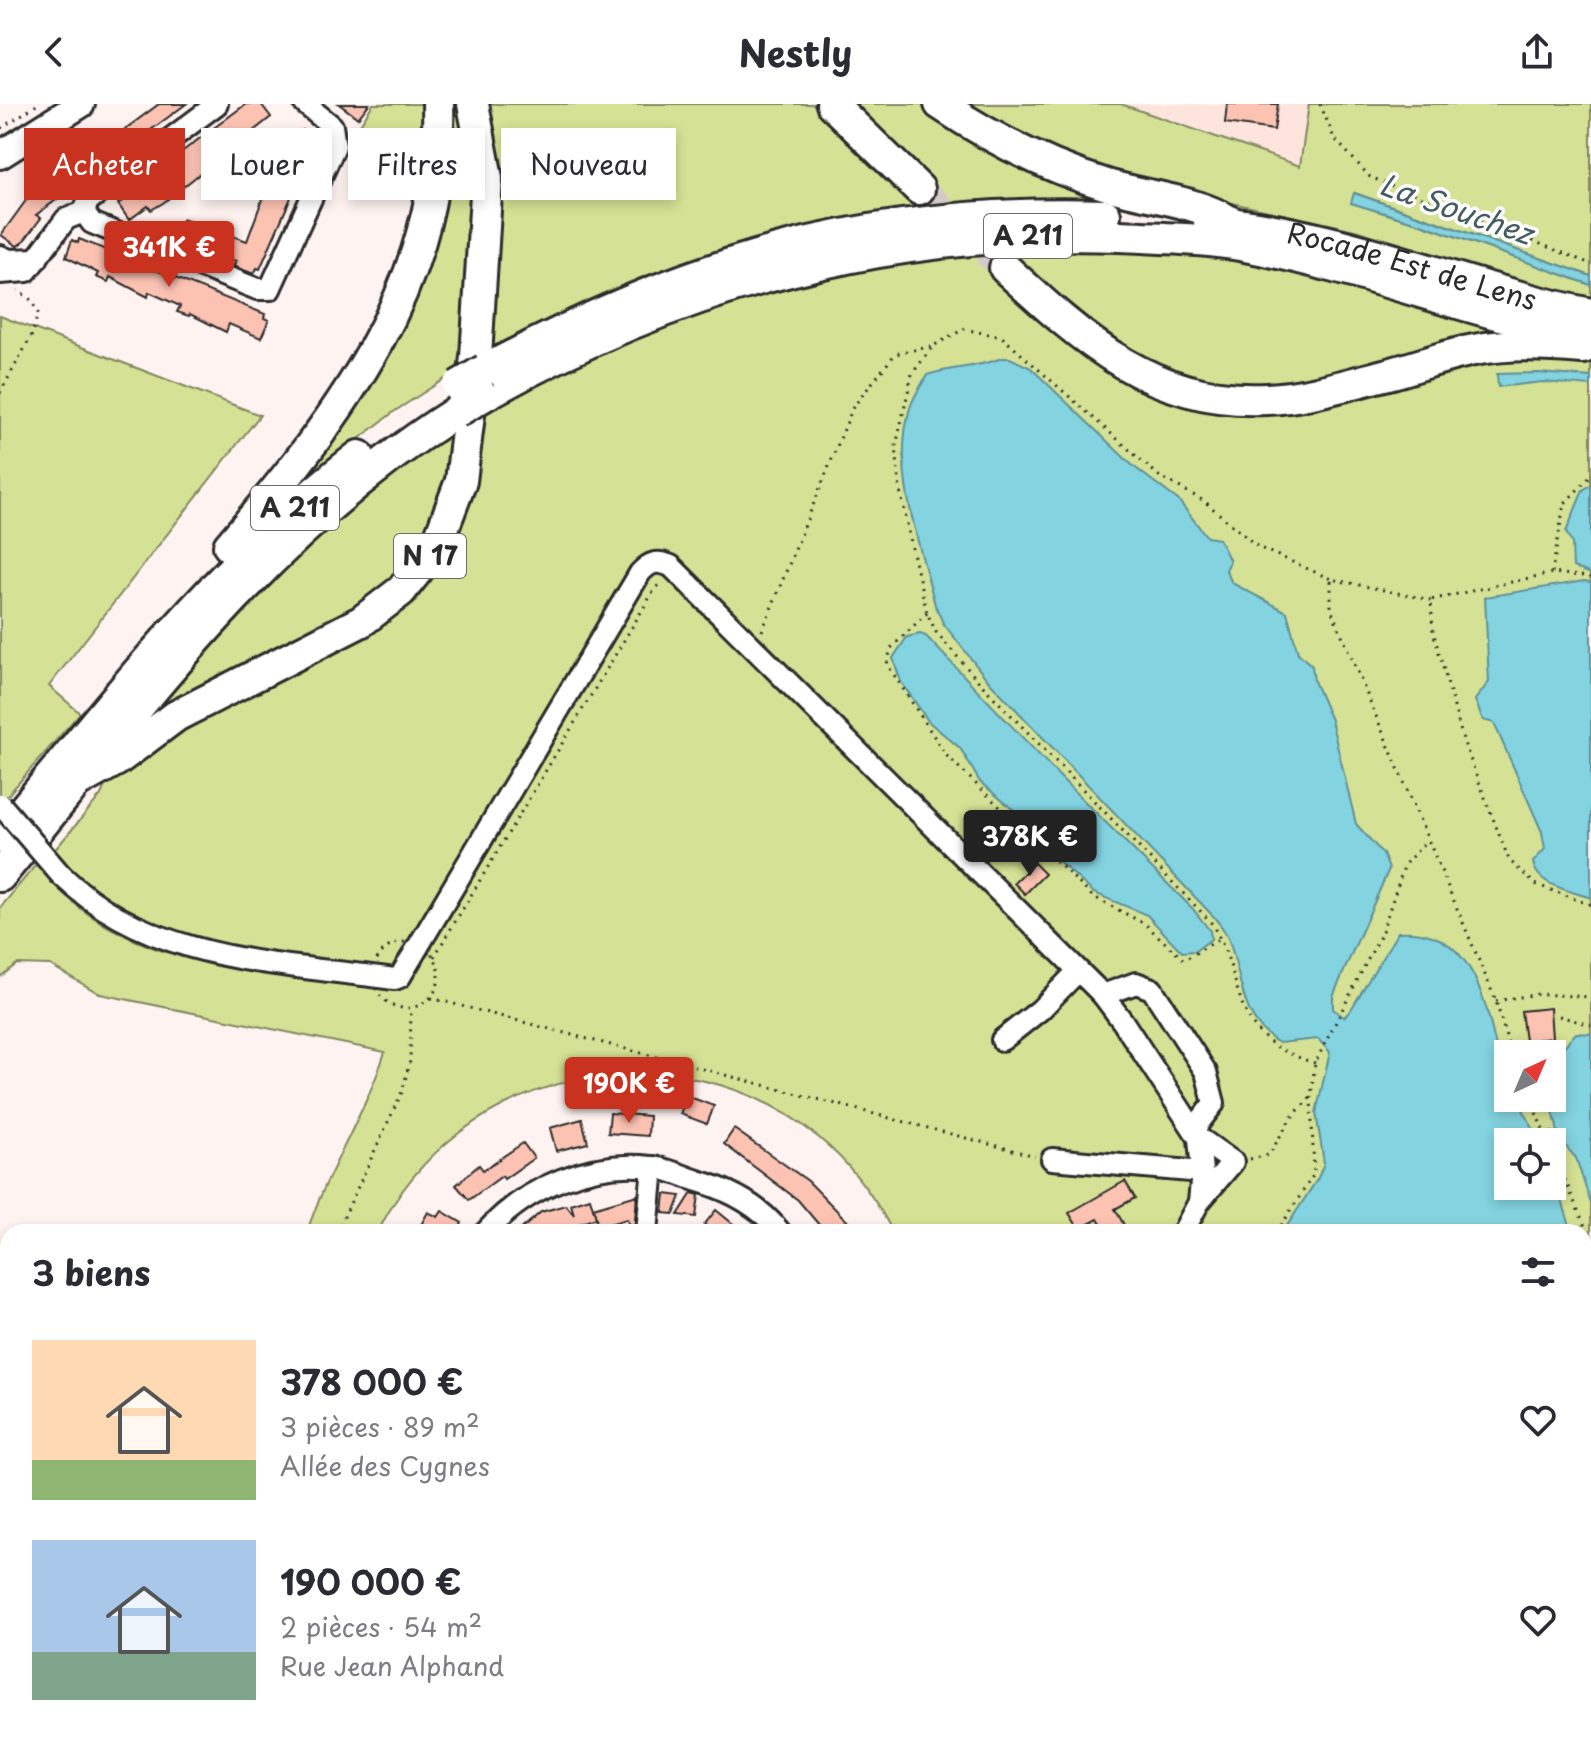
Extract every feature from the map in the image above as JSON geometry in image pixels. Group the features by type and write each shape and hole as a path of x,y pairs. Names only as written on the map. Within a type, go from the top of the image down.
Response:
{"highway":[{"path":"0,838 154,654 177,606 299,462 355,384 384,331 418,253 433,199 439,139 438,104"},
{"name":"N 17","path":"0,876 79,781 117,760 176,716 362,621 401,591 436,547 461,481 476,357 487,178 473,104"},
{"path":"832,104 919,189"},
{"path":"940,104 1000,141 1064,170 1143,195 1211,210 1233,223"},
{"name":"A 211","path":"79,781 196,638 275,554 470,391 589,317 650,291 794,244 884,225 945,217 1070,214 1233,223"},
{"name":"Rocade Est de Lens","path":"1233,223 1324,240 1591,314"},
{"name":"A 211","path":"154,654 202,598 276,524 396,427 470,391 632,321 744,282 821,261 904,247 1073,235 1235,244 1336,266 1591,336"},
{"path":"1005,268 1099,350 1162,383 1204,396 1269,399 1307,394 1474,350 1514,345 1591,349"}],"main road":[{"path":"0,141 60,104"},
{"path":"0,155 81,104"}],"street":[{"path":"0,273 27,271 66,219 84,212 88,201 217,104"},
{"path":"84,212 92,223 257,289 270,289 335,146 335,135 323,116 305,104"},
{"path":"0,256 9,260 37,259"},
{"path":"0,804 61,875 98,906 173,943 239,961 395,979 412,961 648,564 656,562 671,566 1103,995 1196,1134 1233,1162 1199,1202 1187,1224"},
{"path":"1002,1040 1040,1010 1078,971"},
{"path":"1103,995 1136,983 1152,989 1206,1072 1214,1103 1196,1134 1202,1172 1199,1202"},
{"path":"1052,1159 1202,1172"},
{"path":"495,1224 526,1197 564,1178 609,1167 653,1167 744,1199 771,1224"},
{"path":"648,1224 653,1167"}],"path":[{"path":"0,129 38,104"},
{"path":"1320,104 1334,138 1370,177 1591,264"},
{"path":"0,393 32,335 38,313 31,300 16,288"},
{"path":"755,650 853,407 895,354 933,346 964,329 1002,337 1159,476 1204,501 1258,547 1331,579 1431,600 1552,573 1591,577"},
{"path":"933,346 912,374 896,446 900,490 927,613 948,648 1189,896 1221,938 1246,1017 1270,1043 1287,1055 1315,1063"},
{"path":"1552,573 1564,504 1591,476"},
{"path":"1331,579 1331,609 1426,841 1496,1001 1507,1040"},
{"path":"434,957 656,587 663,583 670,586"},
{"path":"1431,600 1433,631 1464,743 1509,860 1535,884 1591,905"},
{"path":"927,613 891,648 887,664 946,755 1092,896 1145,924 1184,960 1221,938"},
{"path":"1282,1224 1314,1174 1311,1097 1315,1063 1324,1052 1381,934 1405,864 1426,841"},
{"path":"1496,1001 1538,994 1591,997"},
{"path":"431,998 1019,1153 1052,1159"},
{"path":"341,1224 402,1092 410,1061 411,1008"},
{"path":"1559,1016 1591,1025"},
{"path":"1233,1162 1269,1155 1291,1118 1311,1097"},
{"path":"1566,1183 1584,1224"}],"shaded area":[{"path":"1121,104 1309,104 1301,166 1186,125"}],"green space":[{"path":"373,104 430,104 429,128 358,128"},
{"path":"448,104 462,104 465,128 448,128"},
{"path":"479,104 813,104 907,197 848,104 926,104 1105,199 935,206 799,229 745,243 637,279 534,326 484,354 481,200 485,200 485,128 479,128"},
{"path":"962,104 1121,104 1300,166 1309,104 1591,104 1591,276 1355,193 1352,203 1421,224 1591,285 1591,301 1355,230 1142,183 1033,144"},
{"path":"443,200 475,200 463,367 395,411 308,478 304,474 387,344 410,301 429,257"},
{"path":"1075,246 1157,250 1285,266 1497,327 1507,333 1291,387 1189,383 997,277 1201,406 1464,362 1591,356 1591,1224 888,1224 841,1158 818,1137 762,1101 702,1080 639,1073 576,1080 515,1100 461,1132 414,1176 383,1224 310,1224 385,1052 100,994 50,965 17,964 0,977 0,908 38,862 80,908 110,928 141,943 209,964 351,983 230,952 151,924 115,905 82,881 53,852 101,795 106,783 145,747 405,597 479,416 525,387 634,331 744,292 941,252"},
{"path":"0,316 260,415 49,686 80,713 0,804"},
{"path":"457,429 445,486 430,526 402,567 375,593 309,638 236,676 168,709 159,701 295,554 376,486"}],"water":[{"path":"1354,193 1591,276 1591,285 1421,224 1351,203"},
{"path":"1002,358 1010,358 1031,368 1133,466 1179,501 1207,537 1219,539 1230,561 1226,570 1232,583 1287,612 1298,653 1312,666 1314,681 1331,720 1356,824 1383,854 1389,869 1333,996 1333,1009 1344,1017 1350,1011 1398,932 1422,933 1442,940 1458,952 1479,987 1494,1040 1494,1112 1524,1112 1533,1128 1494,1128 1494,1200 1562,1200 1569,1224 1288,1224 1318,1178 1324,1163 1316,1113 1330,1052 1318,1039 1279,1043 1256,1022 1244,996 1228,938 1218,922 987,679 943,623 915,532 904,457 905,432 915,396 927,375"},
{"path":"1497,374 1591,377 1591,386 1543,382 1498,387"},
{"path":"1591,485 1591,574 1573,567 1572,543 1566,532 1583,490"},
{"path":"1591,582 1591,898 1548,882 1536,870 1533,862 1545,849 1542,832 1494,723 1483,720 1475,700 1489,682 1485,597"},
{"path":"926,636 1063,780 1193,909 1210,931 1211,939 1195,951 1182,952 1147,915 1094,893 1033,838 1016,812 980,782 960,748 929,722 901,682 893,658 907,637"},
{"path":"1576,1033 1591,1034 1591,1204 1576,1158 1566,1147 1566,1128 1557,1128 1553,1112 1566,1112 1566,1044"}],"building":[{"path":"159,104 186,104 154,128 126,128"},
{"path":"246,104 261,104 271,117 257,128 214,128"},
{"path":"339,104 369,104 358,118"},
{"path":"1227,104 1278,104 1274,130 1225,123"},
{"path":"201,137 201,173 185,185 185,149"},
{"path":"26,200 56,200 36,215 41,218 17,246 1,235"},
{"path":"124,200 167,200 151,210 148,206 129,220 118,204"},
{"path":"262,200 290,200 260,269 257,268 254,274 233,266 236,261 180,243 175,237 183,219 247,241"},
{"path":"79,239 265,314 264,318 269,320 261,338 229,324 226,332 190,314 177,312 180,306 149,292 148,297 110,277 108,282 96,277 98,273 66,257 72,240 78,243"},
{"path":"1034,863 1045,874 1025,894 1014,883"},
{"path":"1550,1008 1552,1038 1525,1040 1521,1011"},
{"path":"687,1096 714,1106 707,1124 680,1114"},
{"path":"610,1113 649,1116 648,1136 608,1133"},
{"path":"582,1119 588,1143 556,1151 550,1128"},
{"path":"734,1129 808,1181 850,1224 818,1224 798,1200 724,1144"},
{"path":"523,1143 534,1158 504,1179 502,1176 469,1200 456,1185 479,1165 483,1170"},
{"path":"1125,1181 1135,1198 1115,1209 1123,1224 1101,1224 1098,1219 1088,1224 1076,1224 1069,1213"},
{"path":"692,1193 699,1195 696,1217 678,1215"},
{"path":"665,1194 681,1196 674,1214 663,1213"},
{"path":"637,1195 635,1224 628,1224 627,1219 597,1224 593,1208"},
{"path":"590,1198 596,1218 579,1224 527,1224 541,1212 566,1205 574,1215 571,1204"},
{"path":"716,1210 733,1224 705,1224"},
{"path":"442,1211 462,1223 421,1224 428,1212 438,1217"}],"tunnel":[{"path":"919,189 1005,268"}],"water label":[{"name":"La Souchez","path":"1456,210"}]}
